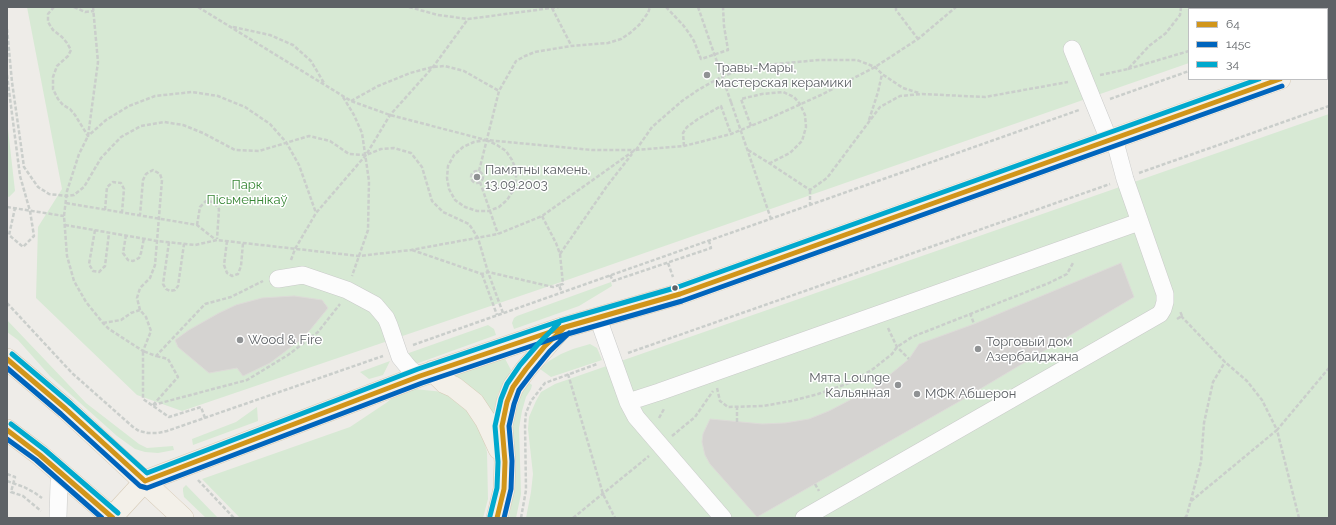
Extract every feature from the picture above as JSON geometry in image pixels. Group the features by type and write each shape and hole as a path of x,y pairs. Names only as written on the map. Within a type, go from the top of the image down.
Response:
{"main road":[{"path":"7,430 40,455 112,518 145,481 427,374 562,328 680,294 1277,80"},
{"path":"497,518 504,489 505,462 502,426 507,402 513,387 529,365 562,328"},
{"path":"7,359 66,409 183,518"},
{"path":"427,374 454,387 465,395 481,412 505,462"}],"lane":[{"path":"804,518 1160,314 1163,309 1165,294 1111,139 1094,105 1072,49"},
{"path":"628,402 1140,222"},
{"path":"278,279 303,275 347,290 369,301 375,305 386,318 400,356 409,368 417,375 427,374"},
{"path":"598,318 628,402 636,417 723,518"},
{"path":"391,388 397,374 400,356"},
{"path":"53,514 62,474"}],"path":[{"path":"54,7 48,14 48,22 53,30 67,43 71,50 68,56 57,66 52,76 53,89 62,105 70,109 88,136"},
{"path":"74,7 85,12 94,12"},
{"path":"88,136 98,62 93,7"},
{"path":"198,7 351,101 390,115 486,140 592,150 635,150 684,146 731,134 800,104 875,67 918,39 956,7"},
{"path":"409,7 438,15 468,19 559,7"},
{"path":"479,171 500,91 516,62 535,52 571,46 608,43 621,39 640,25 650,7"},
{"path":"666,7 684,25 694,42 700,59 728,50 724,26 723,7"},
{"path":"698,7 771,219"},
{"path":"896,7 899,15 918,39"},
{"path":"1128,69 1149,46 1166,33 1180,15 1182,7"},
{"path":"1310,8 1319,7"},
{"path":"552,8 571,46"},
{"path":"156,356 205,304 231,297 261,281 278,279 287,268 295,249 316,213 366,155 390,115 433,67 468,19"},
{"path":"230,26 270,35 293,45 311,61 325,85"},
{"path":"7,29 12,82 24,167 38,187 49,194 66,196 74,195 84,187 101,158 121,137 141,126 164,122 183,125 204,133 235,150 259,151 309,136 330,141 349,154 366,155 381,149 394,148 411,153 422,167 432,202 443,212 469,224 478,238 488,272 503,313"},
{"path":"810,190 827,178 880,107 900,96 922,94 985,97 1084,79 1128,69 1188,51"},
{"path":"560,254 606,186 652,127 682,101 721,77 740,70 764,65 819,60 857,60 875,67 882,74 903,88 922,94"},
{"path":"351,101 378,86 410,73 433,67 445,66 464,71 500,91"},
{"path":"709,241 711,248 612,281 610,276 1188,71"},
{"path":"867,123 873,108 882,74"},
{"path":"7,75 20,176 30,211 34,236 23,247 9,235 15,208"},
{"path":"152,405 178,377 168,359 143,351 109,329 103,323 86,302 74,281 67,256 64,216 66,196 78,154 88,136 106,120 129,106 155,96 192,92 218,96 245,107 270,124 286,142 299,165 316,213"},
{"path":"751,126 741,99 762,94 783,92 794,97 800,104 806,127 802,141 790,153 769,163"},
{"path":"684,146 683,133 687,127 721,106 731,134"},
{"path":"521,518 526,490 526,413 531,401 545,383 1329,106"},
{"path":"486,140 506,151 516,170 516,181 513,191 507,200 499,207 489,211 476,211 465,207 455,200 449,189 447,178 448,166 454,155 463,147 474,142 486,140"},
{"path":"65,225 158,241 195,245 217,240 359,256 411,250 498,234 542,216 635,150"},
{"path":"748,150 810,190"},
{"path":"140,215 143,180 146,174 153,170 160,174 162,180 158,241 155,264 150,278 140,288 137,298 140,310 146,317 151,330 143,351 143,399 169,417 202,407 205,418"},
{"path":"479,171 475,171 471,176 474,182 480,182"},
{"path":"479,171 484,176 483,180 480,182"},
{"path":"105,210 107,188 113,182 121,183 124,189 122,212"},
{"path":"480,182 498,234"},
{"path":"810,190 810,205"},
{"path":"197,225 200,207 206,201 214,202 219,209 217,240"},
{"path":"66,203 197,225 217,240"},
{"path":"7,207 64,216"},
{"path":"411,250 482,274 488,272 553,287 563,284 560,254 542,216"},
{"path":"95,230 89,264 93,271 98,272 104,266 109,232"},
{"path":"126,236 123,254 128,260 133,262 139,258 144,238"},
{"path":"227,241 224,265 227,273 232,276 238,274 241,266 243,243"},
{"path":"169,242 163,284 166,289 170,291 175,290 178,286 184,244"},
{"path":"717,387 720,400 728,407 763,406 818,394 852,382 873,369 892,354 897,347 912,337 1049,283 1067,274 1075,260"},
{"path":"482,274 497,315"},
{"path":"559,285 562,293"},
{"path":"1165,302 1182,316 1225,362 1248,381 1262,400 1277,430 1299,518"},
{"path":"7,303 72,373 133,427 148,433 158,433 179,427"},
{"path":"103,323 121,320 131,313 140,310"},
{"path":"970,313 974,324"},
{"path":"888,327 897,347 909,359"},
{"path":"1185,518 1201,462 1204,423 1212,382 1225,362"},
{"path":"1190,502 1277,430 1329,368"},
{"path":"568,374 603,494 615,518"},
{"path":"709,390 717,387"},
{"path":"573,518 695,417 717,387"},
{"path":"658,423 666,406"},
{"path":"737,406 737,422"},
{"path":"7,474 15,477 11,492 23,496 53,514"},
{"path":"197,480 234,518"},
{"path":"7,481 35,493 53,514"}],"green space":[{"name":"Парк Пісьменнікаў","path":"27,7 1329,7 1328,14 1328,8 1188,8 1188,63 570,279 182,411 137,395 36,298 38,227 62,189"},
{"path":"1329,114 1329,518 526,518 533,474 528,429 529,417 541,392 555,384"},
{"path":"7,120 15,191 9,197 7,196"},
{"path":"611,282 612,286 579,306 514,329 512,323 514,318 517,316"},
{"path":"7,320 86,403 139,444 147,448 173,446 174,450 158,453 145,452 135,449 117,436 50,376 18,340 7,332"},
{"path":"488,325 494,329 496,335 413,365 406,354"},
{"path":"590,344 597,348 602,360 551,377 540,369 549,361 561,354"},
{"path":"502,353 511,370 498,394 493,413 445,374"},
{"path":"390,361 383,375 369,379 360,372"},
{"path":"528,382 532,385 526,397 519,428 521,494 516,518 509,518 514,487 513,423 519,400"},
{"path":"414,389 444,392 471,411 484,441 487,452 488,499 483,518 240,518 202,479 350,427 397,394"},
{"path":"257,407 258,421 193,445 192,439 236,422"},
{"path":"186,485 218,518 206,518 184,497 183,488"}],"building":[{"name":"МФК Абшерон","path":"1121,263 1134,297 960,401 757,517 710,464 705,455 702,442 703,434 710,419 762,424 785,423 809,419 829,411 875,387 909,359 919,344 974,324"},
{"path":"294,296 322,300 328,308 299,341 270,363 243,376 237,368 209,373 178,347 175,340 189,330 236,305 262,298"}],"transit line":[{"name":"34","path":"12,354 71,404 147,473 418,369 560,321 678,287 1256,80"},
{"name":"64","path":"7,359 66,409 145,481 420,376 562,328 680,294 1277,80"},
{"name":"145с","path":"7,368 61,414 140,486 147,488 422,383 564,335 682,301 1282,86"},
{"name":"34","path":"490,516 497,488 498,462 495,426 501,399 507,384 520,365 559,323"},
{"name":"64","path":"497,518 504,489 505,462 502,426 507,402 513,387 526,369 545,346 564,328"},
{"name":"145с","path":"504,518 511,489 512,461 509,426 514,404 519,390 532,373 550,351 569,333"},
{"name":"34","path":"11,424 45,450 118,513"},
{"name":"64","path":"7,430 40,455 113,518"},
{"name":"145с","path":"7,439 36,460 102,518"}],"place":[{"name":"Травы-Мары, мастерская керамики","path":"707,75"},
{"name":"Памятны камень, 13.09.2003","path":"477,177"},
{"name":"Wood & Fire","path":"240,340"},
{"name":"Торговый дом Азербайджана","path":"978,349"},
{"name":"Мята Lounge Кальянная","path":"898,385"},
{"name":"МФК Абшерон","path":"917,394"}]}
